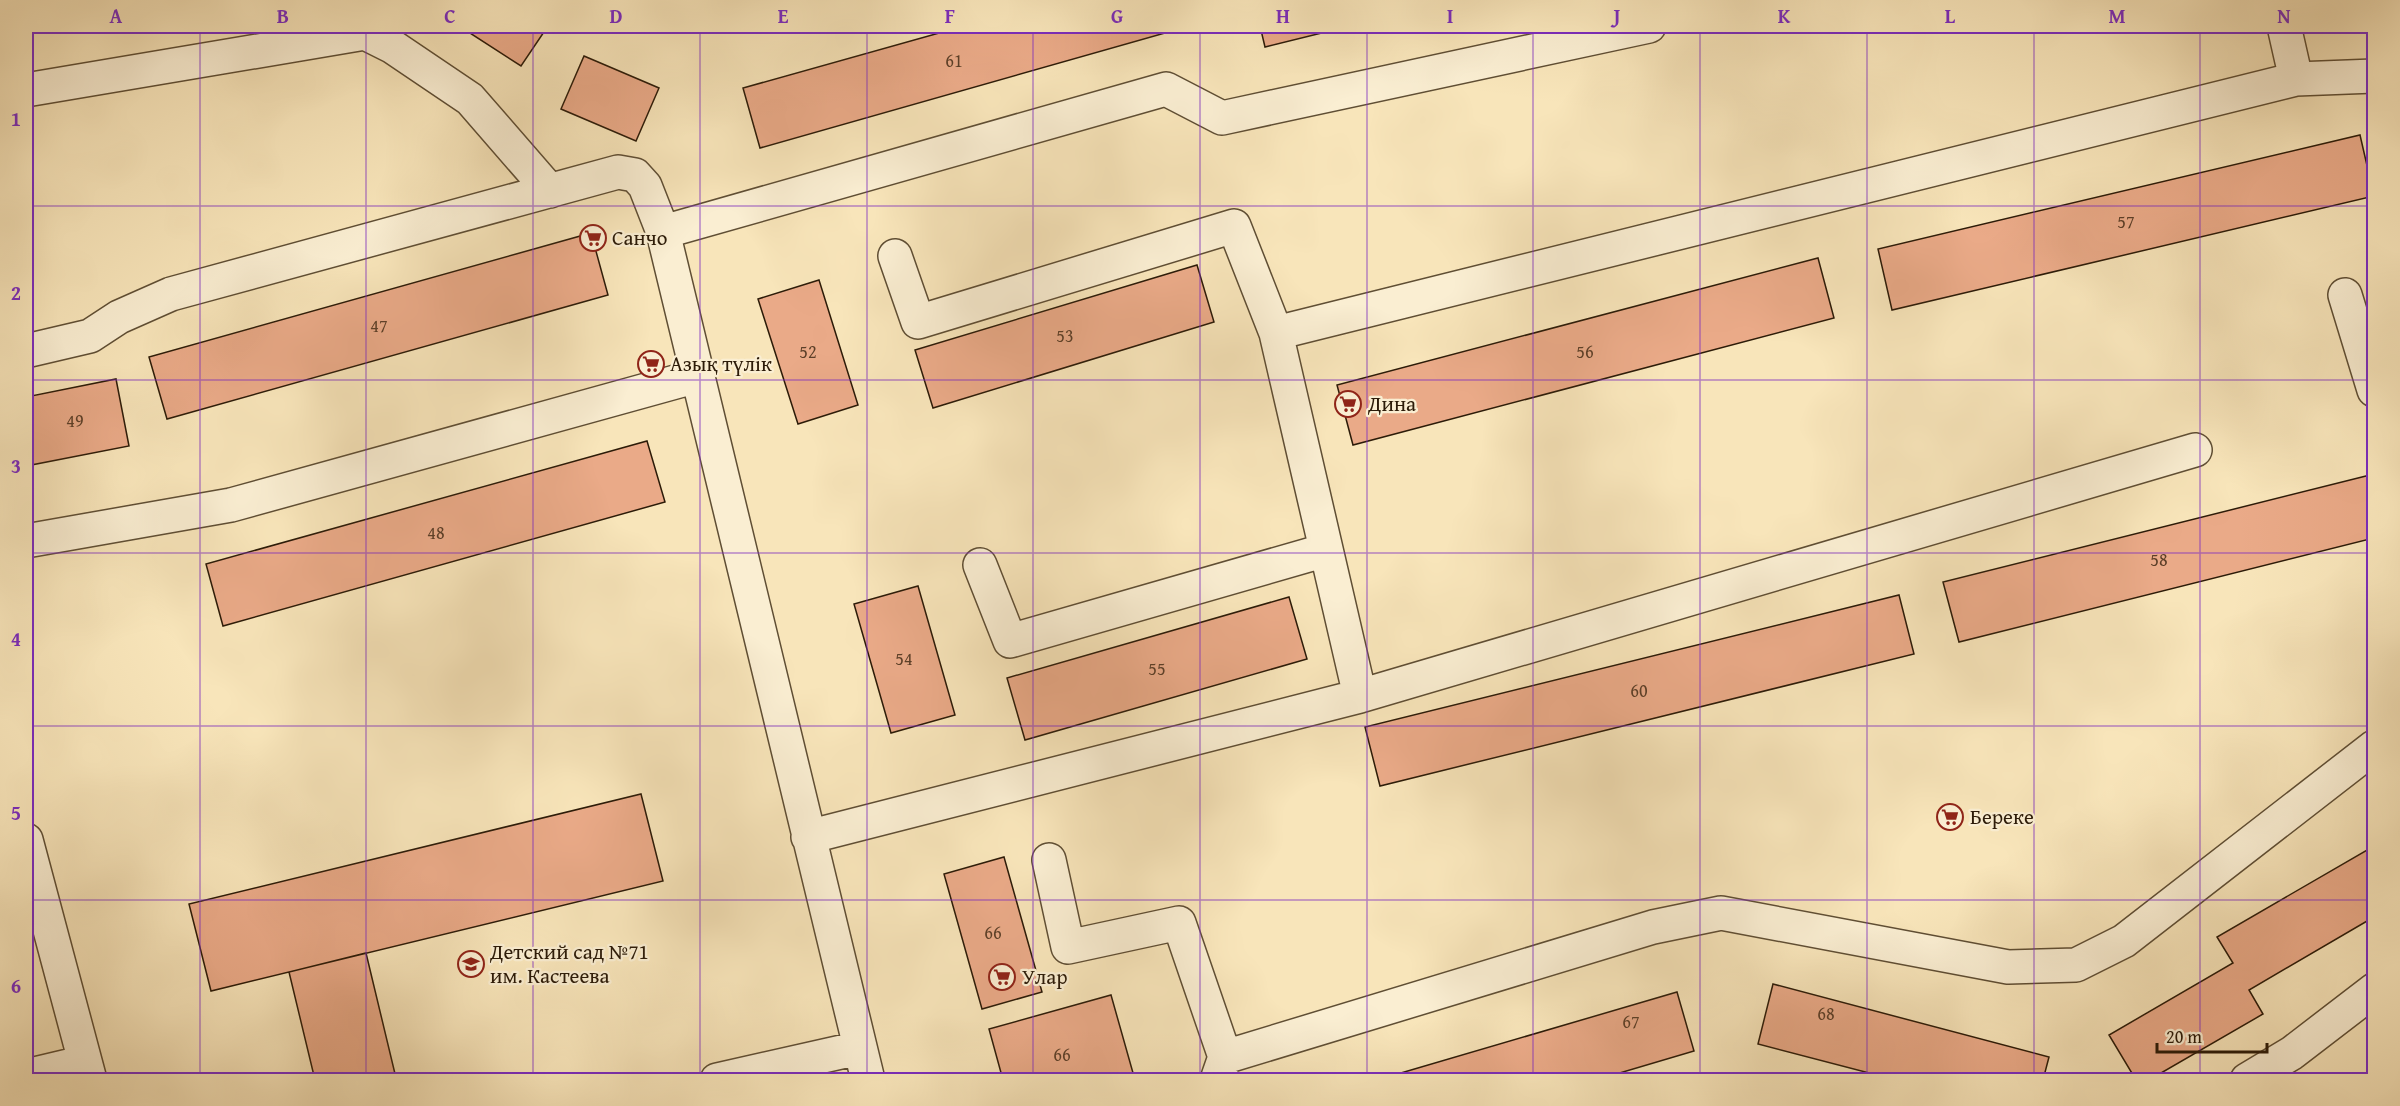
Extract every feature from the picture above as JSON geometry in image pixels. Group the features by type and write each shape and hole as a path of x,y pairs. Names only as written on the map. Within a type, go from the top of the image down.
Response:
{"street":[{"path":"663,232 1166,89 1222,118 1649,26"},
{"path":"2284,26 2296,79"},
{"path":"26,90 365,33 393,47 470,99 549,191"},
{"path":"1276,333 2296,79 2374,76"},
{"path":"26,351 90,336 119,317 171,294 618,172 635,176 645,186 663,232 868,1080"},
{"path":"895,256 918,322 1234,226 1276,333 1360,696"},
{"path":"2345,295 2374,390"},
{"path":"26,541 231,505 697,376"},
{"path":"808,837 1360,696 2195,450"},
{"path":"980,565 1010,641 1326,550"},
{"path":"1049,860 1068,947 1179,923 1221,1069 1653,927 1721,913 2008,967 2076,965 2124,941 2374,747"},
{"path":"26,840 87,1071 26,1076"},
{"path":"2247,1080 2292,1053 2374,990"},
{"path":"717,1080 859,1048"}],"building":[{"path":"459,26 548,26 521,66"},
{"path":"964,26 1163,26 1165,33 760,148 743,88"},
{"path":"1260,26 1350,26 1265,47"},
{"path":"2322,26 2358,26 2324,33"},
{"path":"584,56 659,88 636,141 561,109"},
{"path":"2360,135 2374,196 1892,310 1878,249"},
{"path":"591,233 608,295 167,419 149,357"},
{"path":"1818,258 1834,318 1353,445 1337,385"},
{"path":"1197,265 1214,322 933,408 915,350"},
{"path":"819,280 858,405 798,424 758,299"},
{"path":"116,379 129,446 26,466 26,397"},
{"path":"647,441 665,502 223,626 206,564"},
{"path":"2374,474 2374,538 1959,642 1943,582"},
{"path":"918,586 955,715 891,733 854,604"},
{"path":"1899,595 1914,654 1380,786 1365,727"},
{"path":"1289,597 1307,659 1025,740 1007,678"},
{"name":"Детский сад №71 им. Кастеева","path":"641,794 663,881 211,991 189,904"},
{"path":"2374,846 2374,917 2249,990 2263,1014 2149,1080 2136,1080 2109,1035 2233,963 2217,937"},
{"path":"1004,857 1042,992 982,1009 944,874"},
{"path":"366,953 396,1078 315,1080 289,972"},
{"path":"1773,984 2049,1057 2043,1080 1896,1080 1758,1044"},
{"path":"1677,992 1694,1051 1596,1080 1377,1080"},
{"path":"1111,995 1135,1080 1003,1080 989,1029"}],"place":[{"name":"Санчо","path":"593,238"},
{"name":"Азық түлік","path":"651,364"},
{"name":"Дина","path":"1348,404"},
{"name":"Береке","path":"1950,817"},
{"name":"Детский сад №71 им. Кастеева","path":"471,964"},
{"name":"Улар","path":"1002,977"}]}
